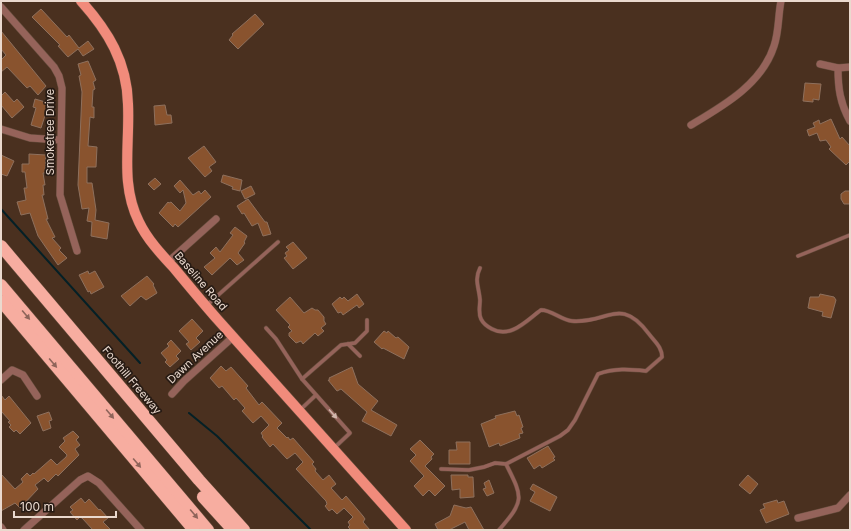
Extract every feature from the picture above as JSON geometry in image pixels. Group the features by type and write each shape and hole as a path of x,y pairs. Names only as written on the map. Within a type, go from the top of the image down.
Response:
{"highway":[{"name":"Foothill Freeway","path":"1,246 199,480 244,530"},
{"path":"1,257 233,530"},
{"path":"1,285 208,530"},
{"path":"1,301 194,530"}],"main road":[{"name":"Baseline Road","path":"81,1 98,20 112,41 119,56 124,74 128,104 126,168 131,205 148,237 233,337 406,530"}],"street":[{"path":"691,125 731,100 755,78 765,64 774,45 781,1"},
{"name":"Smoketree Drive","path":"1,8 54,67 59,76 62,88 60,195 77,251"},
{"path":"820,64 838,68 850,67"},
{"path":"838,68 838,90 842,106 850,121"},
{"path":"1,129 30,138 60,140"},
{"path":"168,262 216,219"},
{"name":"Dawn Avenue","path":"172,394 184,380 233,337"},
{"path":"1,380 12,370 23,375 37,396"},
{"path":"24,530 80,480 88,476 99,482 141,530"},
{"path":"798,518 838,508 850,495"}],"lane":[{"path":"798,256 850,235"},
{"path":"206,306 278,242"},
{"path":"441,469 469,470 495,463 506,464 560,436 568,430 598,374 608,370 625,368 646,371 662,357 662,349 640,321 630,315 617,312 583,320 571,321 547,310 541,310 513,330 500,332 494,330 488,327 481,319 476,280 480,268"},
{"path":"302,379 341,345 355,343 367,332 367,320"},
{"path":"266,328 276,339 302,379 350,433 333,448"},
{"path":"348,344 360,356"},
{"path":"299,410 316,395"},
{"path":"499,530 516,508 520,496 506,464"}],"building":[{"path":"41,9 67,37 69,35 79,48 88,41 94,49 83,56 78,49 68,57 58,46 60,45 32,17"},
{"path":"255,14 264,24 238,49 229,40 233,35 232,34"},
{"path":"1,31 46,86 38,95 30,86 27,88 7,67 1,72 1,60 6,55 1,49"},
{"path":"88,61 96,80 93,82 95,89 93,90 92,107 94,107 94,118 90,117 88,146 97,147 96,167 87,167 87,183 92,183 96,210 95,220 109,223 107,239 91,236 92,222 87,221 89,208 82,209 78,185 82,92 79,76 81,75 78,64"},
{"path":"805,83 821,84 819,100 813,99 813,102 803,101"},
{"path":"5,92 14,102 17,99 24,107 12,118 1,105 1,96"},
{"path":"35,99 49,103 41,128 31,125 36,108 33,107"},
{"path":"165,105 167,115 171,115 172,123 155,125 154,106"},
{"path":"831,119 840,139 842,137 850,146 850,161 846,165 829,149 831,147 826,140 820,141 817,133 809,136 807,130 815,127 813,123 819,120 820,124"},
{"path":"204,146 216,162 209,167 212,171 205,177 188,158"},
{"path":"29,154 46,155 45,173 43,173 45,185 43,185 44,195 42,195 48,219 46,219 55,237 52,238 61,248 59,250 67,258 58,265 38,236 30,213 21,215 17,202 26,200 24,188 27,188 25,172 22,172 22,164 29,164"},
{"path":"1,155 14,161 7,176 1,174"},
{"path":"223,175 242,180 240,191 232,189 233,187 221,182"},
{"path":"155,178 161,184 154,190 148,184"},
{"path":"180,180 193,195 199,191 201,194 205,190 211,197 178,227 175,224 173,227 159,213 168,202 171,202 180,211 186,203 183,190 180,193 174,186"},
{"path":"251,186 255,194 245,199 241,191"},
{"path":"845,191 850,191 850,204 844,204 841,199 841,194"},
{"path":"248,199 265,222 267,222 271,234 263,236 258,223 252,226 244,213 242,214 237,206"},
{"path":"235,227 247,236 244,242 245,243 238,253 244,260 237,265 230,258 212,275 204,267 215,258 210,253 216,247 220,252 233,235 230,233"},
{"path":"293,242 307,258 293,269 284,258 287,256 285,253 289,250 286,247"},
{"path":"88,271 89,274 95,271 104,287 91,294 90,291 88,292 79,275"},
{"path":"147,276 154,284 153,285 157,293 146,300 141,296 130,306 121,296"},
{"path":"357,294 364,304 359,308 357,305 343,315 341,312 338,313 332,304 340,297 342,299 344,297 348,301"},
{"path":"820,294 834,297 836,300 831,318 822,316 823,312 808,308 810,297 819,297"},
{"path":"290,297 304,313 312,308 318,310 324,317 326,324 321,328 324,331 318,336 315,333 303,344 301,341 296,343 289,336 289,333 292,331 288,327 290,325 276,310"},
{"path":"192,319 203,331 196,338 200,342 191,350 186,344 189,342 179,331"},
{"path":"384,331 387,333 388,331 396,338 398,337 409,347 404,359 383,348 382,349 374,342"},
{"path":"171,340 181,351 176,356 179,359 170,367 165,362 167,360 161,353 169,346 167,344"},
{"path":"221,366 226,371 231,367 248,386 246,388 259,405 262,402 282,423 277,428 290,440 293,438 314,462 312,464 316,469 315,471 323,480 329,475 336,484 331,488 342,500 346,496 363,516 365,519 363,522 370,530 351,530 348,527 350,525 348,522 353,517 344,508 337,514 332,509 329,511 325,506 327,504 326,501 296,469 303,462 295,453 287,459 273,444 270,447 262,437 263,436 261,433 269,425 261,416 253,423 242,411 245,408 236,398 234,400 222,386 219,388 210,378"},
{"path":"352,367 358,384 378,401 371,410 397,425 391,436 362,421 367,412 341,389 337,391 328,380 330,380 329,378"},
{"path":"1,395 5,400 9,396 31,423 20,434 16,430 14,432 9,427 11,425 8,422 10,421 1,411"},
{"path":"515,411 517,416 519,415 523,427 521,428 523,433 519,434 520,438 500,446 499,443 489,447 481,424 496,418 495,416"},
{"path":"49,412 52,420 49,421 51,428 43,431 37,416"},
{"path":"73,431 79,437 76,440 80,445 75,449 79,455 58,476 56,474 48,482 44,478 35,485 38,489 20,508 15,503 1,511 1,474 15,489 23,482 21,479 27,473 30,476 33,473 34,474 51,459 57,465 67,455 59,447 65,441 63,438"},
{"path":"420,440 434,454 431,457 432,459 425,466 445,486 435,496 429,490 423,496 414,486 424,476 410,461 416,455 410,449"},
{"path":"456,442 470,442 470,464 449,464 449,450 457,450"},
{"path":"548,446 555,457 553,458 555,460 542,468 540,465 534,469 527,458"},
{"path":"451,475 468,475 468,477 473,477 474,497 460,498 460,489 452,490"},
{"path":"748,475 758,484 750,494 739,485"},
{"path":"489,480 494,493 487,496 483,489 486,488 484,483"},
{"path":"533,484 557,497 550,511 530,501 535,492 530,489"},
{"path":"81,498 85,503 89,499 99,510 100,509 108,518 103,522 111,530 93,530 82,518 80,517 77,520 70,512 73,510 70,507"},
{"path":"777,500 778,503 784,501 789,514 766,523 760,510 765,508 763,504"},
{"path":"454,505 466,508 471,507 484,530 469,530 465,522 449,530 438,530 435,524 450,516"}],"waterway":[{"path":"1,209 140,363"},
{"path":"189,413 217,436 311,530"}]}
